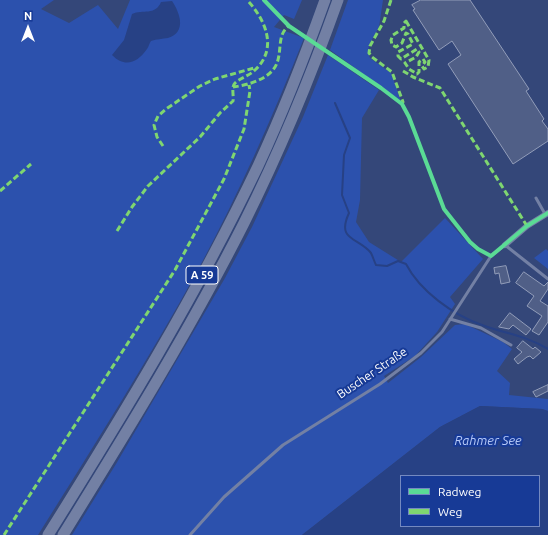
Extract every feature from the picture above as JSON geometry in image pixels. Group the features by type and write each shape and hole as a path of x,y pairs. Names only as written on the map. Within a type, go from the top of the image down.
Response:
{"highway":[{"name":"A 59","path":"48,535 147,371 232,219 282,111 325,0"},
{"name":"A 59","path":"63,535 156,381 244,224 294,114 338,0"}],"street":[{"name":"Buscher Straße","path":"505,246 527,226 547,214"}],"lane":[{"path":"536,198 547,214"},
{"path":"505,246 548,279"},
{"name":"Buscher Straße","path":"190,535 217,504 262,462 287,442 408,364 442,332 456,308 491,256 505,246"},
{"path":"450,319 481,328 511,345"}],"shaded area":[{"path":"0,0 54,0 41,9 69,23 98,5 118,29 130,0 302,0 294,19 284,15 274,27 304,38 242,183 199,268 160,336 38,535 0,535"},
{"path":"348,0 383,0 379,27 369,45 368,53 370,58 391,73 401,101 330,50"},
{"path":"328,55 379,90 362,118 360,200 356,222 369,242 401,262 445,218 483,259 450,297 455,304 437,332 415,356 384,376 388,383 421,357 455,325 465,324 503,342 512,349 497,371 510,383 509,395 548,399 548,411 542,409 480,406 440,427 302,535 72,535 116,464 225,278 252,227 303,117"},
{"path":"546,249 548,251 548,269 534,258"}],"water":[{"path":"172,1 179,16 180,22 180,27 174,35 168,38 151,41 143,54 131,62 122,62 112,55 124,40 132,14 152,11 161,2"},
{"name":"Rahmer See","path":"480,406 542,409 548,411 548,535 302,535 440,427"}],"building":[{"path":"421,0 470,0 529,89 526,91 544,119 542,121 548,129 548,141 513,164 448,64 461,55 452,41 439,50 413,10 415,9 412,5"},
{"path":"506,266 510,282 501,284 499,273 495,274 494,268"},
{"path":"524,272 544,286 548,282 548,289 540,301 548,306 548,322 539,335 532,331 542,316 527,306 534,296 516,283"},
{"path":"510,313 531,329 526,335 513,325 509,329 499,327"},
{"path":"523,341 533,349 535,347 541,352 533,359 530,356 527,357 518,364 514,359 522,352 517,348"},
{"path":"548,385 548,391 536,397 533,392"}],"waterway":[{"path":"335,103 350,138 344,155 342,195 349,213 345,229 350,238 371,253 376,265 387,266 398,261 406,264 412,274 429,293 438,301 460,315 482,325 540,344 548,349"}],"marked path":[{"path":"117,231 132,207 148,186 200,137 220,113 233,101 233,89 235,83 253,72 262,62 268,44 267,35 260,16 247,0"},
{"path":"391,0 384,21 370,46 369,53 392,72 403,102 402,104"},
{"path":"406,21 429,60 428,67 424,69 422,66 425,62 423,59 419,62 419,72 417,74 409,69 405,63 416,57 419,52 417,49 401,59 398,56 398,52 413,44 408,34 406,33 402,43 396,47 392,45 391,40 393,35 404,28 404,23 406,21"},
{"path":"233,87 245,85 258,80 274,69 277,63 281,38 285,29 289,26"},
{"path":"163,146 157,137 154,125 158,116 166,109 200,86 215,79 254,68"},
{"path":"403,71 413,77 440,88 527,226"},
{"path":"4,535 175,270 224,179 244,129 250,91 249,85"},
{"path":"0,191 31,164"}],"cycle path":[{"path":"264,0 289,26 381,88 402,104 409,117 444,209 470,242 478,249 491,256 527,226 548,213"}]}
